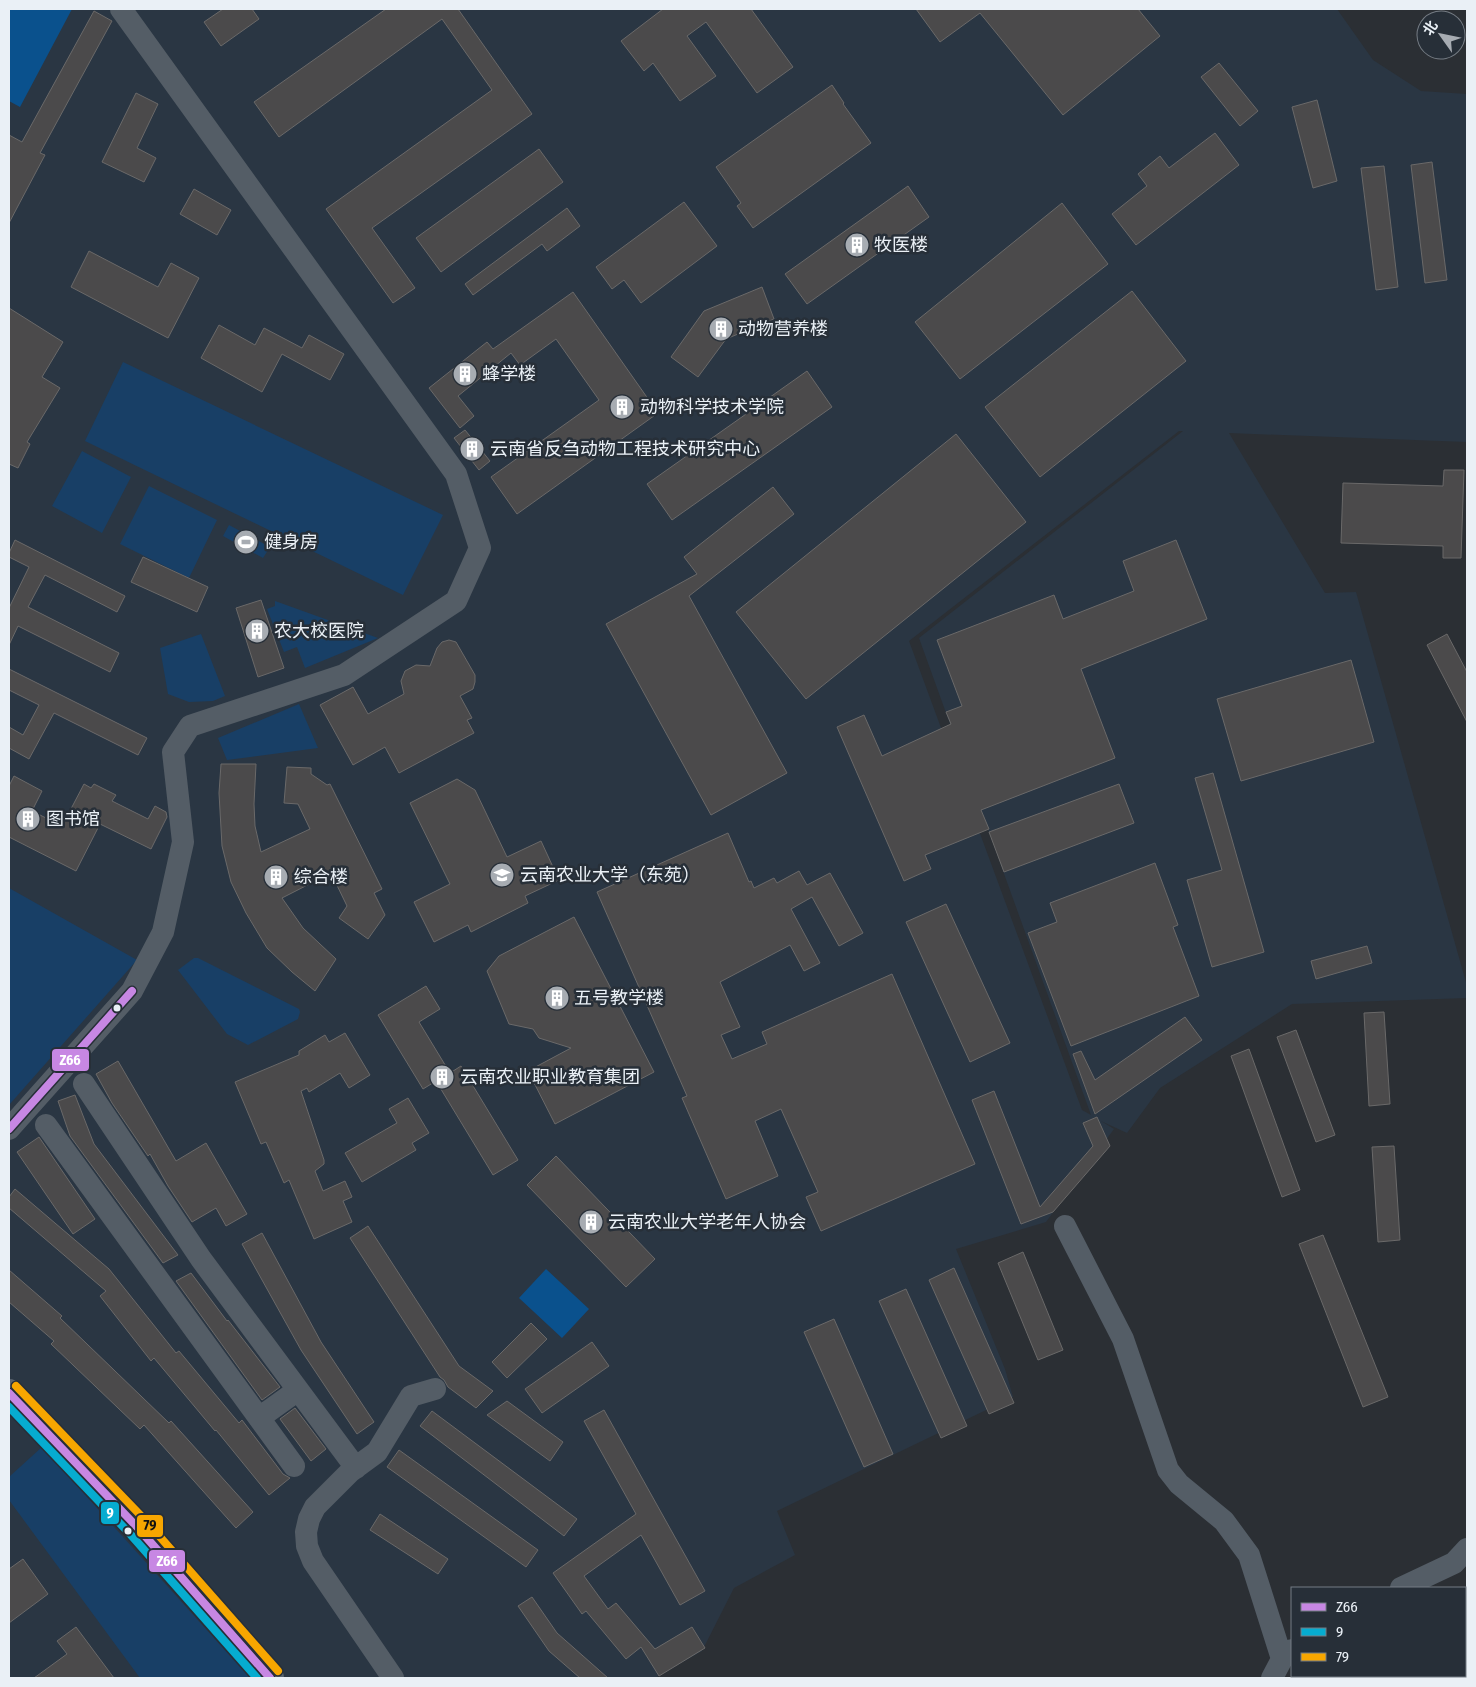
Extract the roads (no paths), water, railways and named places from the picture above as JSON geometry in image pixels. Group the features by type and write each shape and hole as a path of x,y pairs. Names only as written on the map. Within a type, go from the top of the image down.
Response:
{"main road":[{"path":"9,1393 138,1528 270,1678"}],"street":[{"path":"9,1129 132,991 163,932 183,842 173,752 190,726 344,675 456,601 480,548 456,474 122,9"},
{"path":"84,1084 201,1259 356,1468"},
{"path":"46,1125 294,1466"},
{"path":"1066,1226 1123,1339 1168,1470 1179,1484 1224,1521 1249,1555 1282,1662"},
{"path":"393,1678 313,1561 307,1546 306,1532 309,1519 315,1507 356,1468 377,1452 411,1396 436,1389"},
{"path":"259,1418 298,1390"},
{"path":"1403,1587 1454,1563 1467,1549"}],"place":[{"name":"牧医楼","path":"857,245"},
{"name":"动物营养楼","path":"721,329"},
{"name":"蜂学楼","path":"465,374"},
{"name":"动物科学技术学院","path":"622,407"},
{"name":"云南省反刍动物工程技术研究中心","path":"472,449"},
{"name":"健身房","path":"246,542"},
{"name":"农大校医院","path":"257,631"},
{"name":"图书馆","path":"28,819"},
{"name":"云南农业大学（东苑）","path":"502,875"},
{"name":"综合楼","path":"276,877"},
{"name":"五号教学楼","path":"557,998"},
{"name":"云南农业职业教育集团","path":"442,1077"},
{"name":"云南农业大学老年人协会","path":"591,1222"}]}
